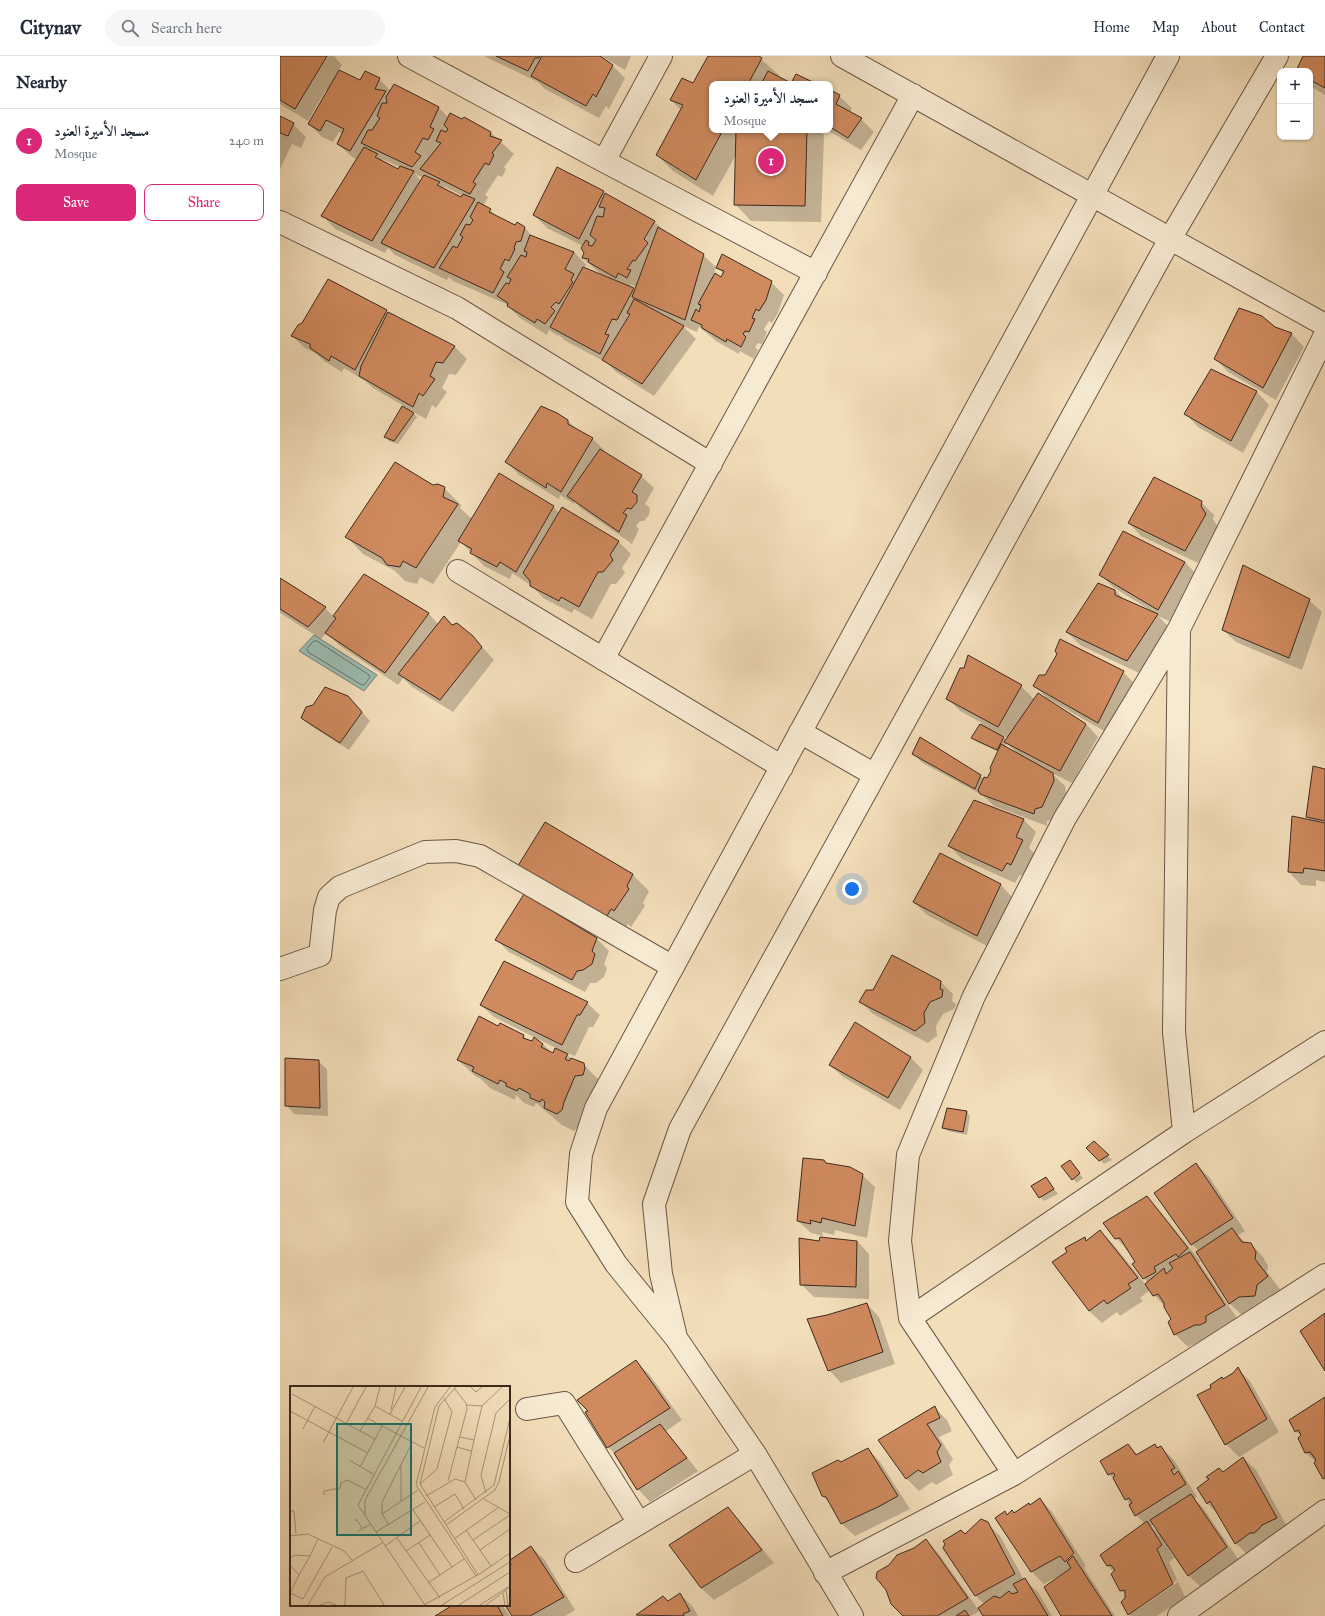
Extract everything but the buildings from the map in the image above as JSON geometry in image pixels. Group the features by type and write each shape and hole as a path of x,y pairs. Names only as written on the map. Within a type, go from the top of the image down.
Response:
{"street":[{"path":"604,161 661,56"},
{"path":"842,56 1325,325"},
{"path":"852,1616 755,1454 676,1338 616,1264 577,1202 581,1154 596,1108 1168,56"},
{"path":"676,1338 661,1274 654,1204 680,1129 1170,239 1277,56"},
{"path":"414,57 604,161 816,273"},
{"path":"603,659 913,96"},
{"path":"280,222 457,308 711,464"},
{"path":"1014,1474 910,1318 900,1241 908,1155 974,996 1065,818 1179,629 1325,335"},
{"path":"458,571 782,767"},
{"path":"1179,629 1174,1032 1184,1132"},
{"path":"800,732 875,775"},
{"path":"280,969 320,955 325,910 329,897 340,887 424,852 456,851 480,856 673,967"},
{"path":"910,1318 1184,1132 1325,1042"},
{"path":"825,1573 1014,1474 1325,1275"},
{"path":"527,1408 564,1403 639,1523"},
{"path":"576,1561 755,1454"},
{"path":"1179,1616 1325,1511"}],"water":[{"path":"314,635 377,675 364,691 299,651"}],"place":[{"name":"مسجد الأميرة العنود","path":"771,161"}]}
